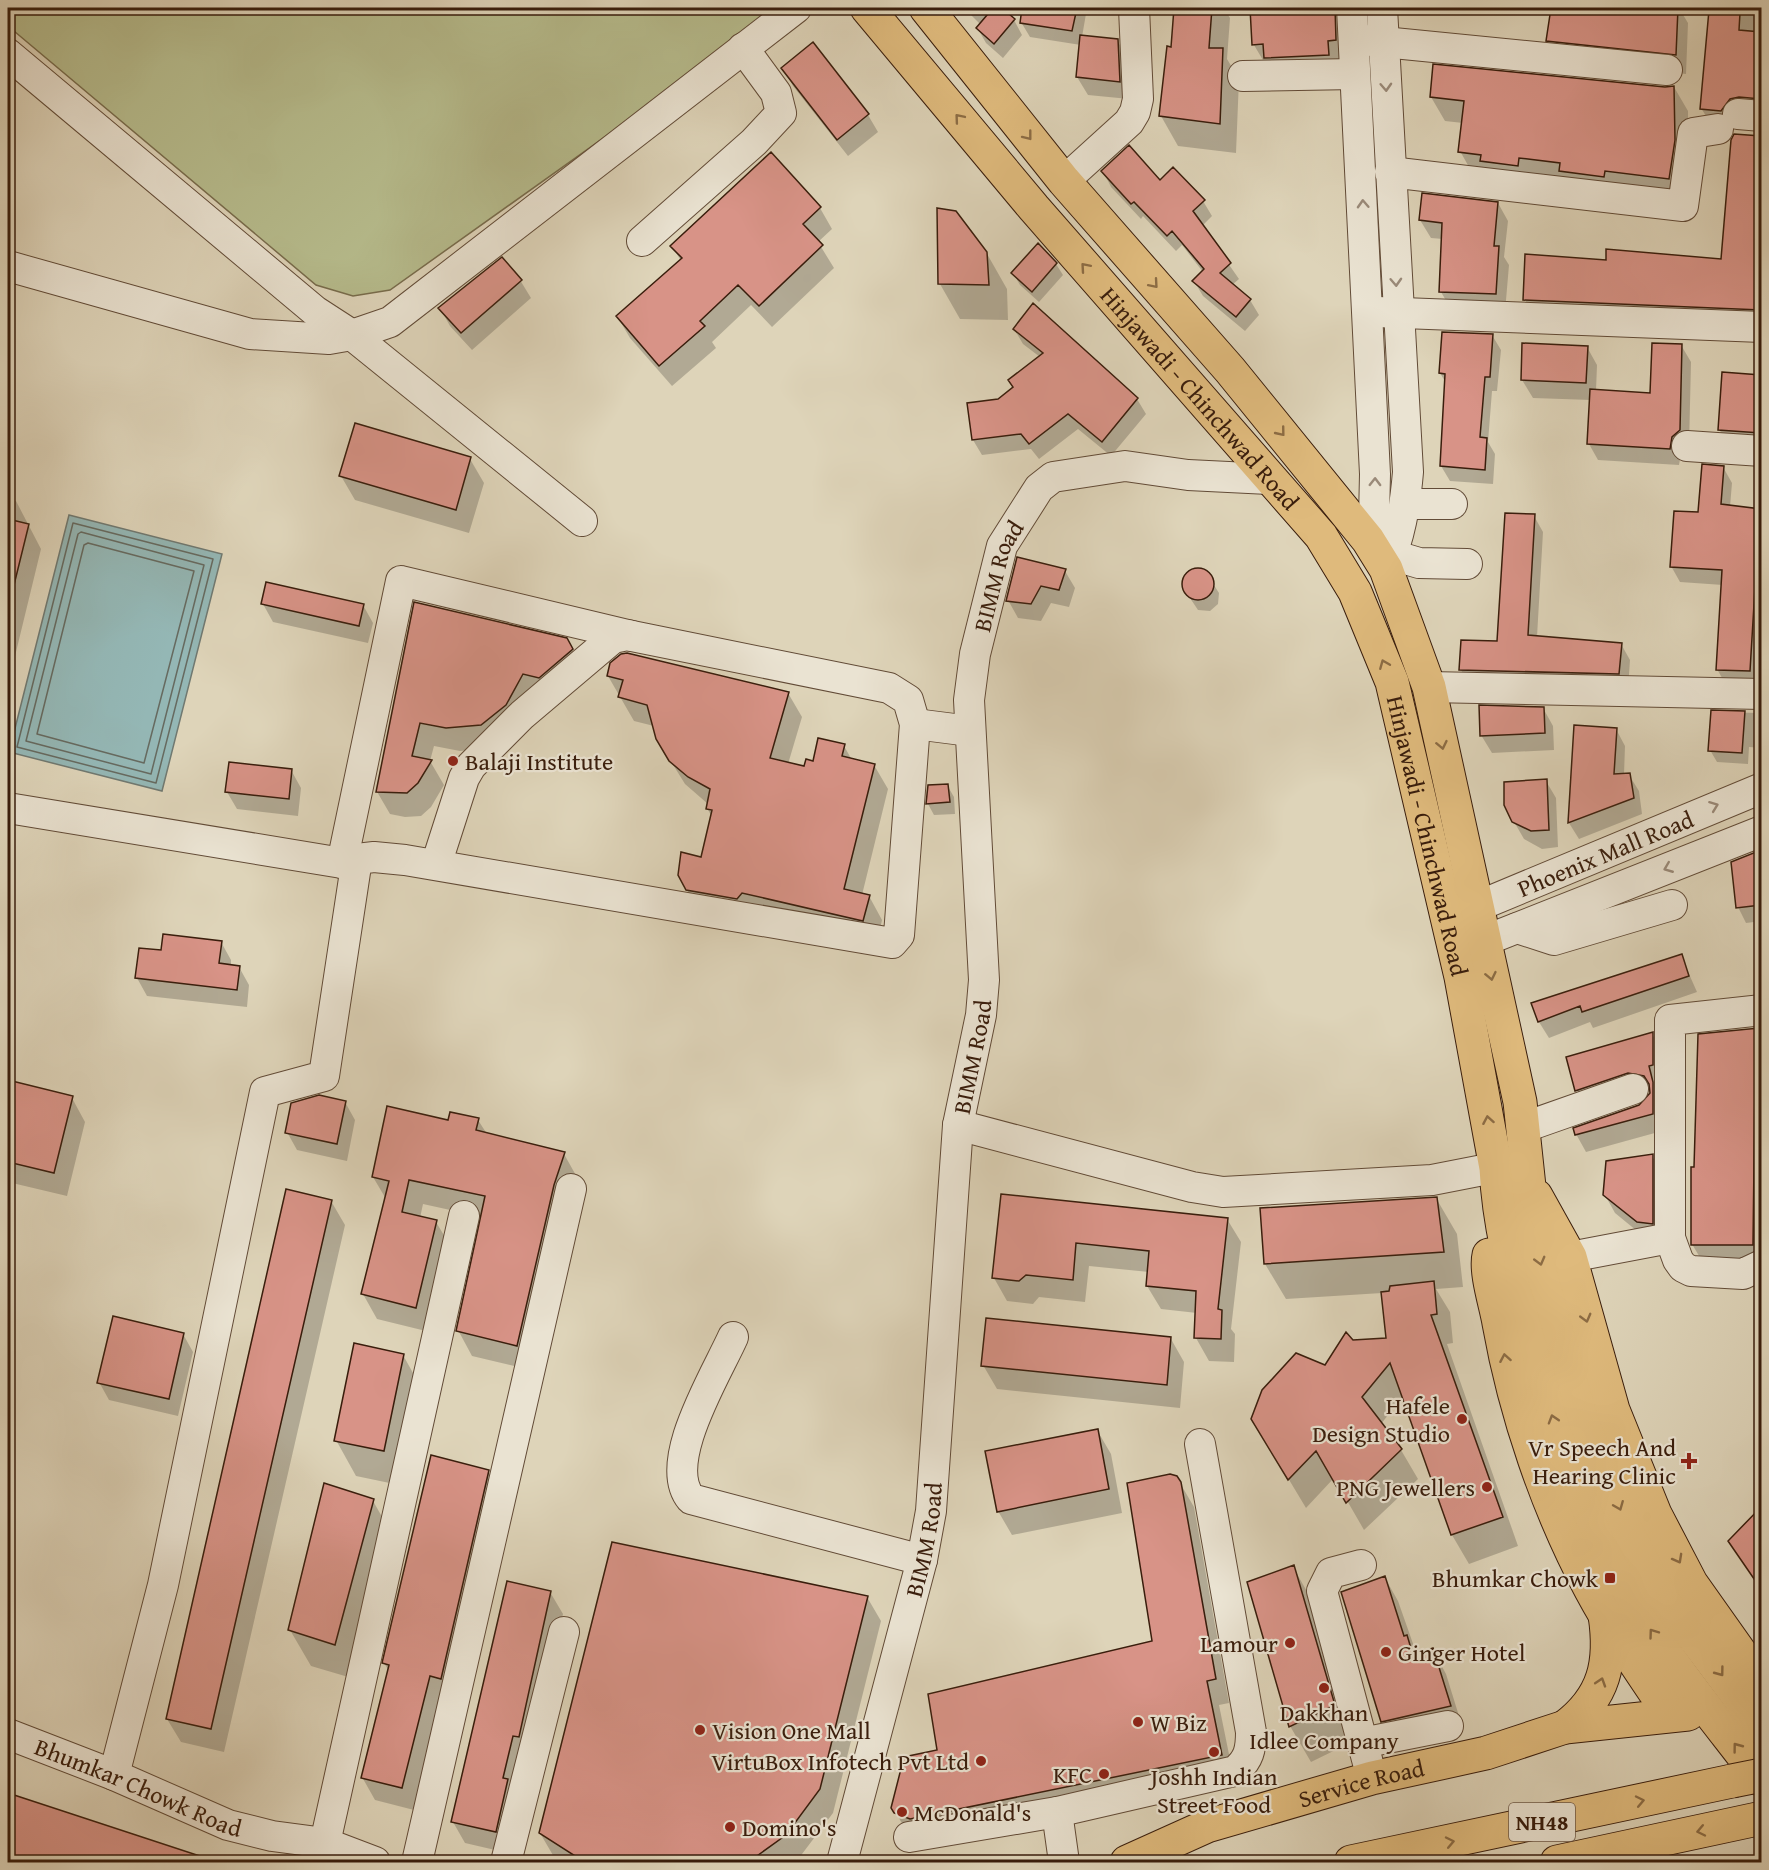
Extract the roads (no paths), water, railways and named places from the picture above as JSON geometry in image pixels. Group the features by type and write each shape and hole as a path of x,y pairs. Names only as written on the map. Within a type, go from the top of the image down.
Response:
{"main road":[{"name":"Hinjawadi - Chinchwad Road","path":"867,8 1034,208 1321,536 1355,592 1392,682 1461,908"},
{"name":"Hinjawadi - Chinchwad Road","path":"926,8 1064,181 1230,370 1382,555 1429,687 1468,943 1520,1102 1522,1128 1518,1173"},
{"name":"Hinjawadi - Chinchwad Road","path":"1468,943 1461,977 1518,1173 1567,1361 1585,1420 1627,1527 1666,1600 1761,1728"},
{"path":"1518,1173 1504,1201 1499,1206 1488,1260 1509,1378 1528,1441 1572,1552 1604,1614 1669,1713"},
{"path":"1518,1173 1570,1257 1613,1410 1655,1514 1691,1583 1760,1682"},
{"path":"1499,1206 1506,1251 1556,1430 1600,1539 1641,1616 1712,1714 1752,1779"},
{"path":"1565,1727 1583,1713 1598,1692 1603,1677 1608,1635 1604,1614"},
{"path":"1565,1727 1669,1713 1712,1714"},
{"name":"Service Road","path":"1127,1863 1208,1826 1372,1778 1486,1753 1565,1727"},
{"name":"NH48","path":"1351,1863 1752,1779"},
{"name":"NH48","path":"1557,1863 1760,1819"}],"street":[{"path":"8,266 250,334 329,339 352,335 390,322 796,8"},
{"path":"1064,181 1093,157 1135,112 1138,99 1134,8"},
{"path":"1352,8 1375,474 1374,519 1382,555"},
{"path":"1382,8 1408,472 1405,504 1382,555"},
{"path":"1353,40 1667,70"},
{"path":"642,242 753,142 781,113 776,93 743,48"},
{"path":"8,54 315,311 352,335 582,521"},
{"path":"1243,76 1355,74"},
{"path":"1390,172 1683,206 1693,133 1739,120"},
{"path":"1368,312 1761,327"},
{"path":"1687,446 1761,451"},
{"name":"BIMM Road","path":"842,1863 922,1560 931,1511 958,1125 981,1015 984,980 969,700 975,654 1002,546 1039,488 1053,477 1125,465 1188,475 1269,479"},
{"path":"1405,504 1452,504"},
{"path":"1382,555 1419,563 1467,564"},
{"path":"8,808 350,861 374,857 436,865 892,943 899,934 915,724 908,700 889,688 635,637 401,581 350,861 324,1076 265,1092 163,1585 114,1775"},
{"path":"436,865 464,778 471,766 522,715 613,638 635,637"},
{"path":"1429,687 1761,694"},
{"path":"915,724 970,731"},
{"name":"Phoenix Mall Road","path":"1461,908 1761,788"},
{"name":"Phoenix Mall Road","path":"1468,943 1517,928 1761,831"},
{"path":"1517,928 1554,940 1672,905"},
{"path":"1761,1010 1670,1020 1670,1238 1678,1260 1683,1268 1691,1271 1743,1274 1761,1265"},
{"path":"1522,1128 1633,1089"},
{"path":"958,1125 1192,1187 1223,1192 1518,1173"},
{"path":"417,1863 571,1189"},
{"path":"323,1853 464,1216"},
{"path":"1570,1257 1670,1238"},
{"path":"733,1336 687,1439 681,1459 685,1492 691,1499 922,1560"},
{"path":"909,1837 1057,1812 1235,1772 1245,1763 1251,1750 1251,1732 1200,1444"},
{"path":"1361,1565 1332,1573 1322,1591 1372,1778"},
{"path":"506,1863 564,1632"},
{"path":"1362,1743 1448,1726"},
{"name":"Bhumkar Chowk Road","path":"8,1734 114,1775 228,1825 272,1836 323,1853 375,1863"},
{"path":"1057,1812 1064,1863"}],"water":[{"path":"69,515 222,554 162,791 9,752"}],"place":[{"name":"Balaji Institute","path":"453,761"},
{"name":"Hafele Design Studio","path":"1462,1419"},
{"name":"Vr Speech And Hearing Clinic","path":"1689,1461"},
{"name":"PNG Jewellers","path":"1487,1487"},
{"name":"Bhumkar Chowk","path":"1610,1578"},
{"name":"Lamour","path":"1290,1643"},
{"name":"Ginger Hotel","path":"1386,1652"},
{"name":"Dakkhan Idlee Company","path":"1324,1688"},
{"name":"W Biz","path":"1138,1722"},
{"name":"Vision One Mall","path":"700,1730"},
{"name":"Joshh Indian Street Food","path":"1214,1752"},
{"name":"VirtuBox Infotech Pvt Ltd","path":"981,1761"},
{"name":"KFC","path":"1104,1774"},
{"name":"McDonald's","path":"902,1812"},
{"name":"Domino's","path":"730,1827"}]}
